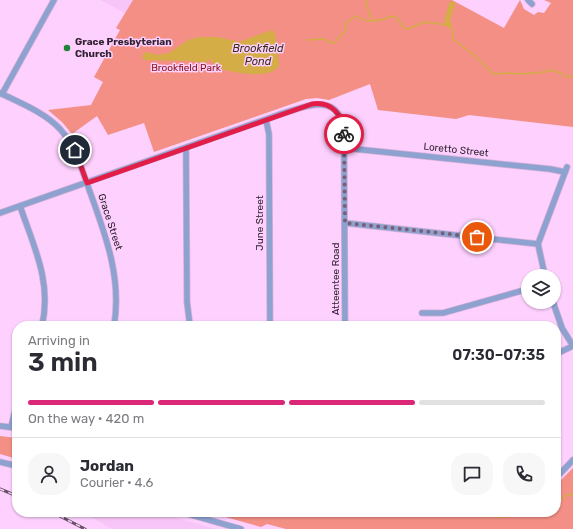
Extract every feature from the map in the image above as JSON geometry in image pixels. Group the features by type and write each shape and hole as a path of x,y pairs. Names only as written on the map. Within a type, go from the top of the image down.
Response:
{"street":[{"path":"1,93 54,0"},
{"name":"Grace Street","path":"1,93 41,114 59,129 75,150 113,262 117,295 114,321"},
{"name":"Atteentee Road","path":"0,213 312,104 325,104 334,109 341,118 344,130 345,321"},
{"name":"June Street","path":"266,120 269,134 270,321"},
{"path":"186,148 187,302 189,321"},
{"name":"Loretto Street","path":"345,148 542,169 566,170 538,244"},
{"path":"20,206 40,263 44,280 46,304 43,321"},
{"path":"345,223 538,244 543,269"},
{"path":"422,313 443,313 521,291"},
{"path":"555,309 560,321"},
{"path":"561,325 573,346 561,352"},
{"path":"0,426 10,428 12,421"},
{"path":"561,473 573,460"},
{"path":"0,462 12,465"},
{"path":"199,517 241,529"}],"shaded area":[{"path":"100,0 133,0 125,13"},
{"path":"92,517 172,517 216,529 112,529"}],"green space":[{"name":"Brookfield Park","path":"133,0 452,0 504,28 520,0 524,9 534,15 538,12 544,13 551,3 544,0 573,0 573,127 469,115 456,119 378,110 370,84 329,100 317,98 306,99 154,152 144,123 108,135 97,116 72,134 62,122 48,110 91,105 103,82 94,77 120,30 116,28"},
{"path":"0,436 12,437 12,458 0,454"},
{"path":"573,468 573,529 286,529 267,524 261,527 225,517 561,517 561,480"}],"water":[{"name":"Brookfield Pond","path":"272,30 275,33 279,65 275,70 268,73 249,74 220,69 213,67 213,63 210,59 205,63 189,61 144,60 142,56 146,52 158,55 169,53 188,40 199,37 218,37 239,42"}],"waterway":[{"path":"366,0 369,14 373,20"},
{"path":"449,25 447,21 452,4"},
{"path":"307,40 324,39 334,43 345,31 346,23 356,16 360,19 370,21 392,16 397,18 404,28 408,29 424,22 449,25 452,29 453,39 474,55 493,74 520,74 545,72 550,70 561,73 566,77 573,76"},
{"path":"561,500 565,496 571,494 573,495"}],"railway":[{"path":"0,489 12,494"},
{"path":"62,517 85,529"}],"way so far":[{"path":"344,134 345,223 477,237"}],"place":[{"name":"Grace Presbyterian Church","path":"67,48"}],"route":[{"path":"75,150 87,183 312,104 325,104 334,109 338,113 343,123 344,134"}]}
